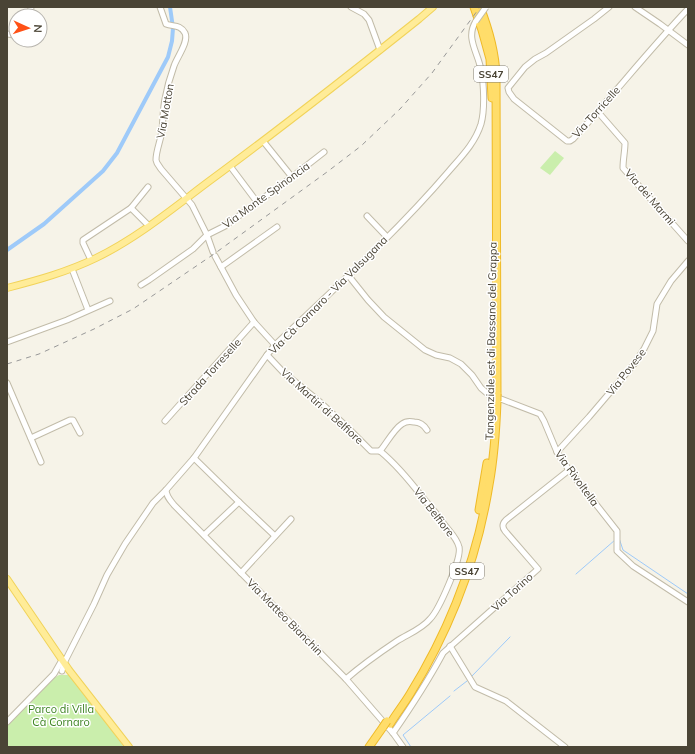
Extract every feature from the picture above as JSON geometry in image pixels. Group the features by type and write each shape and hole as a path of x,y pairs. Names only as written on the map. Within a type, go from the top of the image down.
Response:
{"highway":[{"name":"Tangenziale est di Bassano del Grappa","path":"369,747 410,694 431,657 450,617 467,572 480,528 489,487 495,434 492,96 490,59 474,7"},
{"name":"Tangenziale est di Bassano del Grappa","path":"480,7 491,36 496,67 494,257"},
{"name":"Tangenziale est di Bassano del Grappa","path":"374,747 386,725"}],"main road":[{"path":"7,288 72,269 139,234 263,141 420,19 433,7"},
{"path":"7,579 63,662 129,747"}],"street":[{"name":"Via Motton","path":"160,7 165,22 168,26 176,26 184,32 186,42 174,66 165,98 162,130 156,160 161,169 186,198"},
{"path":"351,7 364,14 368,20 380,50"},
{"name":"Via Cà Cornaro - Via Valsugana","path":"63,662 94,604 107,574 125,544 153,502 166,490 194,458 267,355 275,345 387,237 440,182 464,155 476,138 482,119 483,99 481,70 473,45 471,33 473,25 486,7"},
{"name":"Via Torricelle","path":"609,7 525,67 508,88 514,99 567,141 570,141 598,112 668,30 688,9"},
{"path":"635,7 688,45"},
{"name":"Via dei Marmi","path":"598,112 625,143 623,168 688,240"},
{"path":"263,141 292,177"},
{"name":"Via Monte Spinoncia","path":"141,285 193,249 207,236 225,226 324,152"},
{"path":"230,166 257,202"},
{"path":"91,260 83,244 83,240 131,208 148,187"},
{"path":"186,198 192,205 214,254 236,295 254,322 275,345"},
{"path":"131,208 149,226"},
{"path":"367,216 387,237"},
{"path":"221,267 277,227"},
{"name":"Via Povese","path":"557,452 590,417 638,358 653,331 657,304 671,281 688,261"},
{"path":"72,269 88,310"},
{"name":"Via Rivoltella","path":"348,275 384,317 425,350 436,355 450,358 461,364 472,374 481,388 488,394 540,414 557,452 569,470 617,531 617,551 633,566 688,602"},
{"path":"7,342 53,326 110,301"},
{"name":"Strada Torreselle","path":"165,421 254,322"},
{"name":"Via Martiri di Belfiore","path":"267,355 283,372 320,402 371,451 380,451"},
{"path":"7,383 42,462"},
{"path":"31,438 70,420 73,420 80,433"},
{"path":"380,451 396,429 407,421 421,423 427,430"},
{"name":"Via Belfiore","path":"346,679 380,652 421,627 430,619 443,596 454,572 459,556 457,541 440,518 406,476 380,451"},
{"path":"194,458 276,536"},
{"name":"Via Torino","path":"393,733 443,654 450,646 538,569 505,532 502,527 503,523 569,470"},
{"name":"Via Matteo Bianchin","path":"166,490 166,494 169,498 204,535 346,679 393,733 403,747"},
{"path":"204,535 239,502"},
{"path":"241,573 291,520"},
{"path":"450,646 474,687 506,701 565,747"},
{"path":"62,671 63,662"},
{"path":"7,722 54,674 63,662"},
{"path":"54,674 69,670"}],"green space":[{"path":"555,151 564,158 550,175 540,168"},
{"name":"Parco di Villa Cà Cornaro","path":"59,675 70,675 124,747 7,747 7,724 51,680"}],"waterway":[{"path":"7,250 44,224 103,171 117,153 168,57 172,41 173,28 170,7"},
{"path":"619,538 623,550 688,594"},
{"path":"576,574 615,540"},
{"path":"472,676 510,637"},
{"path":"454,691 467,681"},
{"path":"411,747 403,735 450,696"}],"railway":[{"path":"7,364 39,354 133,309 214,254 327,172 361,146 400,109 432,73 480,7"}]}
